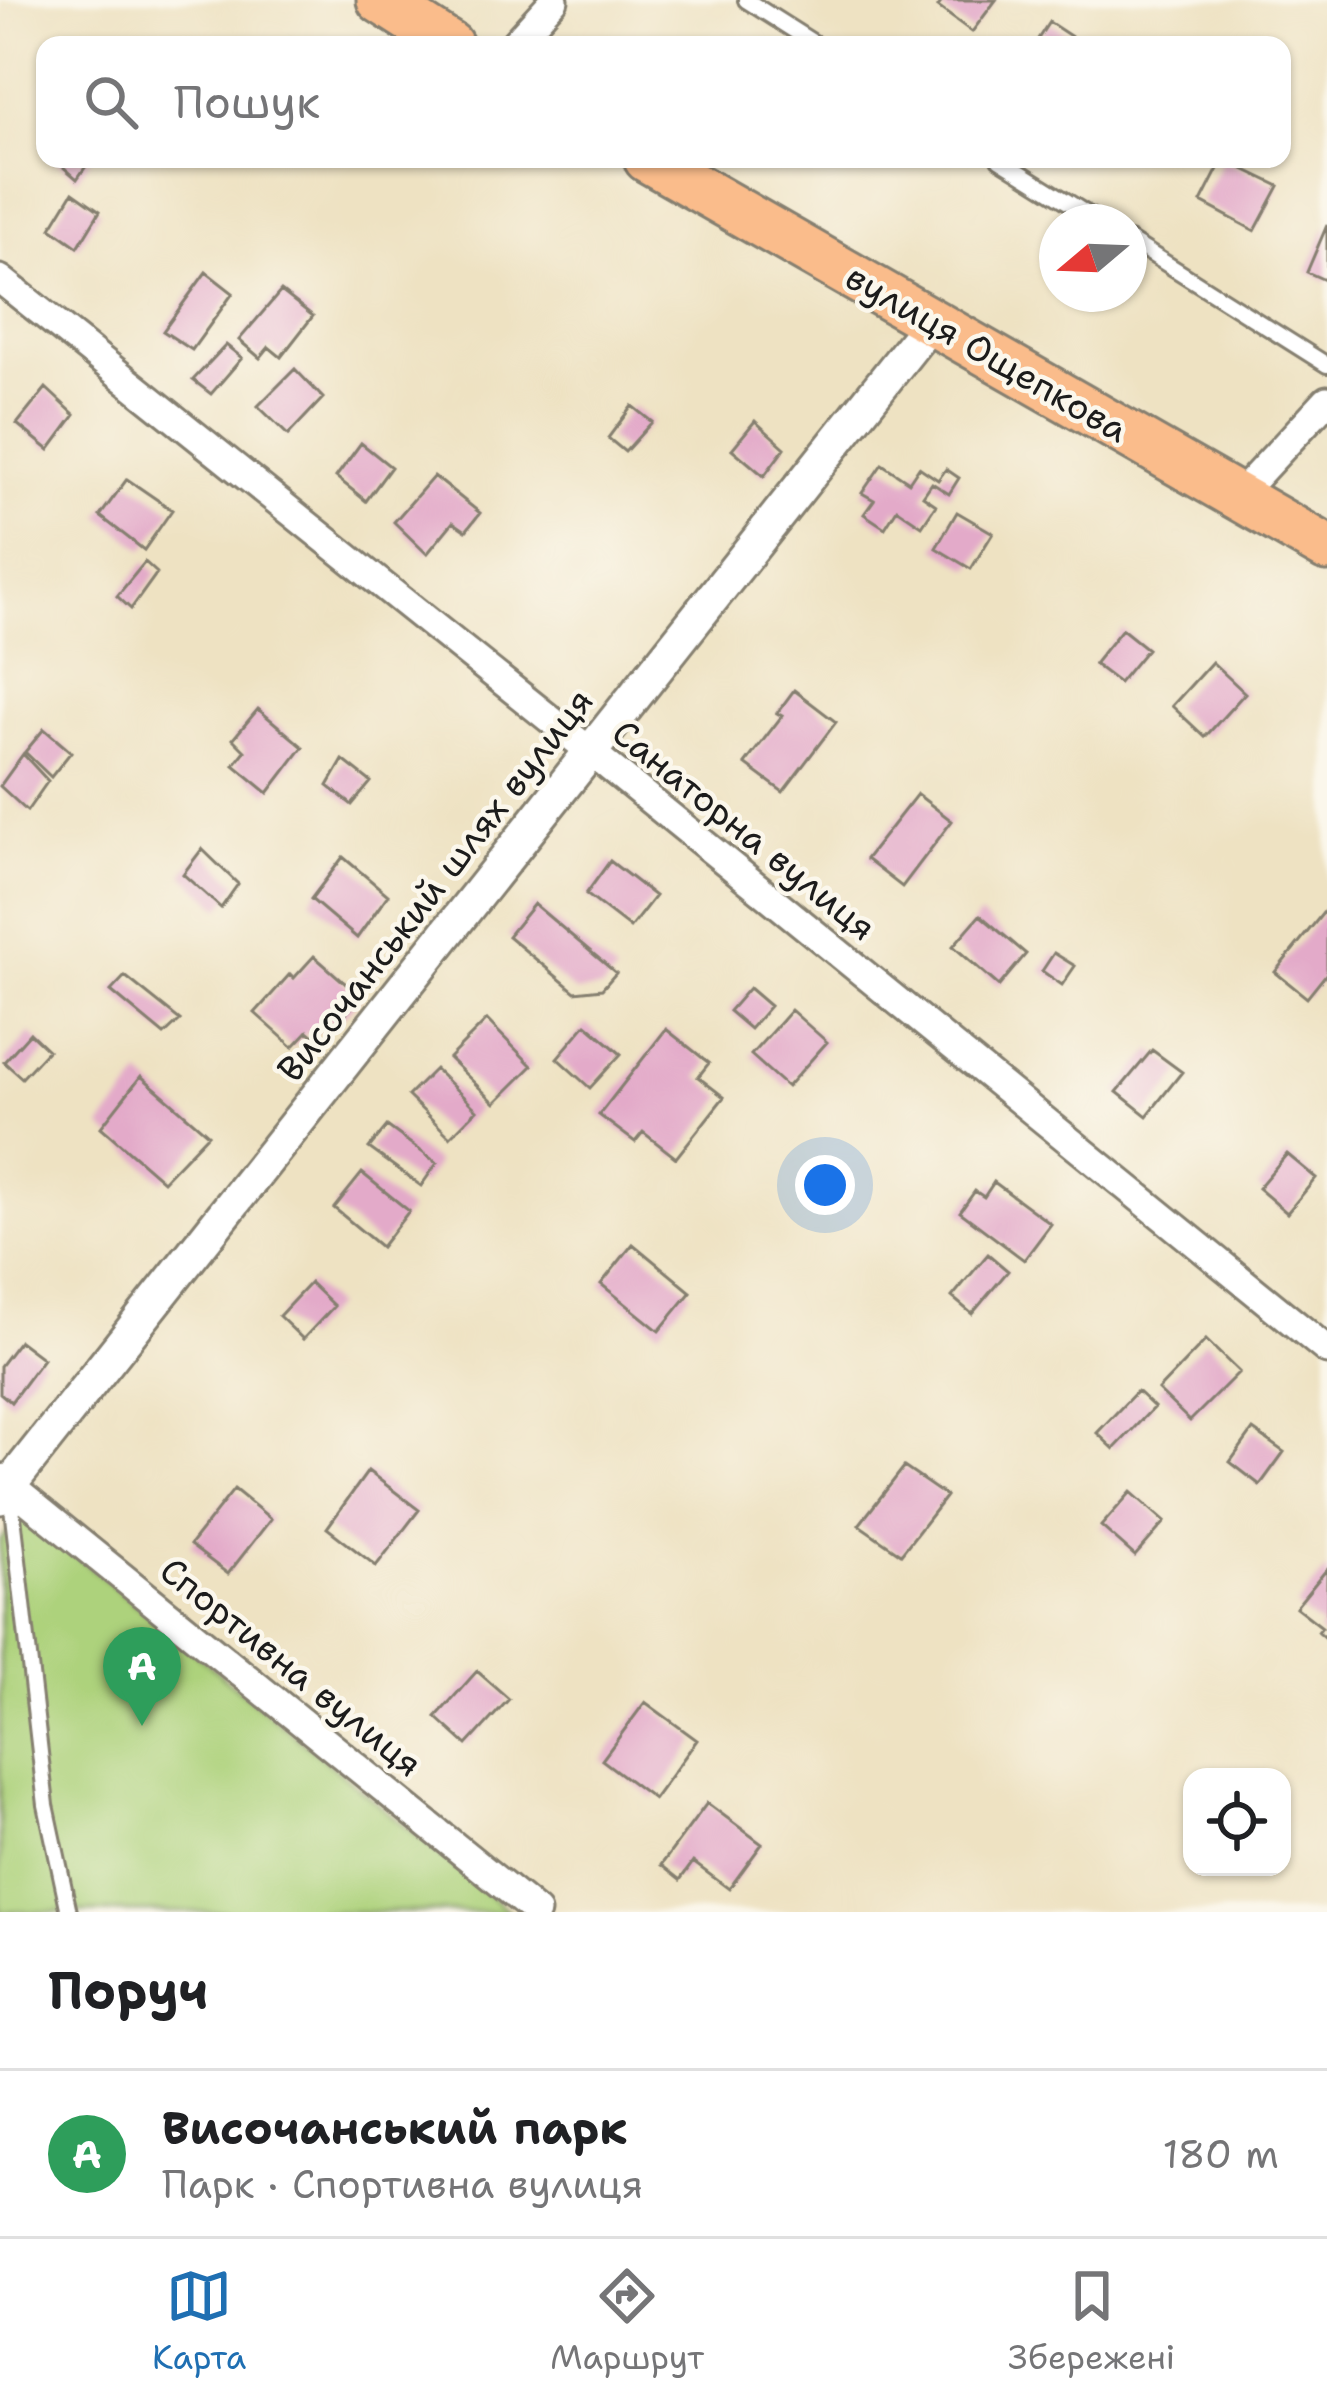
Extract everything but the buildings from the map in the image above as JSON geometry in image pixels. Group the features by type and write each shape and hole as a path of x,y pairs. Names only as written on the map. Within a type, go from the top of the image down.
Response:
{"highway":[{"path":"380,0 436,36"},
{"name":"вулиця Ощепкова","path":"663,168 1327,548"}],"street":[{"path":"521,36 554,0"},
{"name":"Санаторна вулиця","path":"0,279 1327,1350"},
{"name":"Височанський шлях вулиця","path":"3,1487 931,322"},
{"path":"1238,497 1327,400"},
{"name":"Спортивна вулиця","path":"3,1487 536,1912"}],"lane":[{"path":"746,0 803,36"},
{"path":"1013,168 1071,204"},
{"path":"1147,251 1327,364"},
{"path":"3,1487 46,1805 70,1912"}],"green space":[{"path":"23,1512 510,1912 0,1912 0,1541"}],"place":[{"name":"Височанський парк","path":"142,1726"}]}
